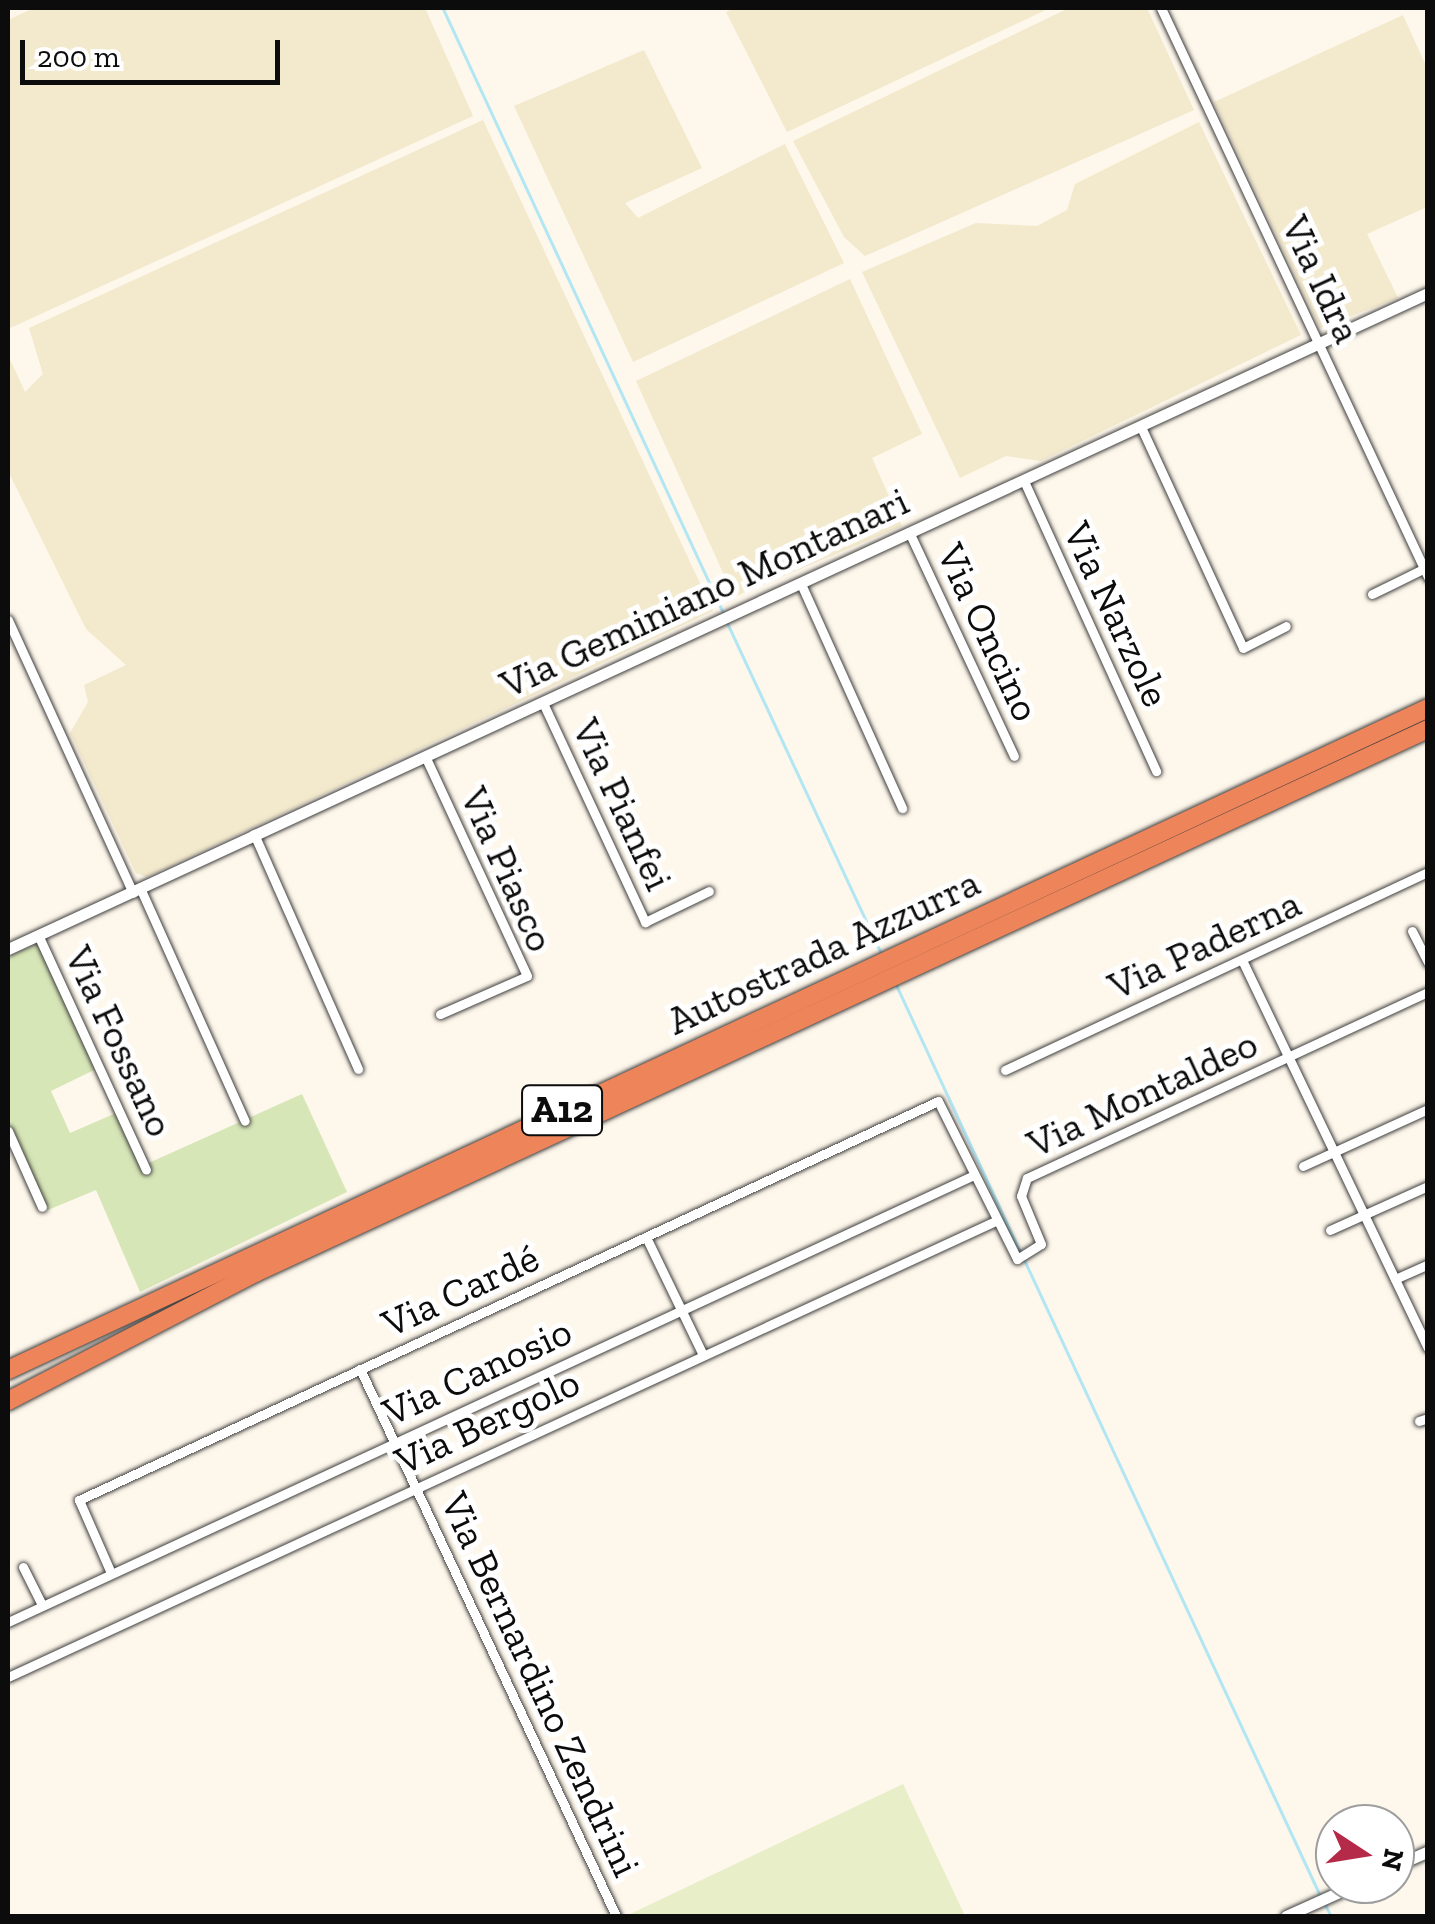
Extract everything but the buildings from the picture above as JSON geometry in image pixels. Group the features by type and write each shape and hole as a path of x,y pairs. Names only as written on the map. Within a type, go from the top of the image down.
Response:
{"highway":[{"name":"Autostrada Azzurra","path":"252,1264 879,974 1428,708"},
{"name":"Autostrada Azzurra","path":"900,964 1428,729"},
{"path":"8,1358 252,1264"},
{"path":"8,1370 252,1264"},
{"path":"8,1383 252,1264"},
{"path":"8,1401 252,1264"}],"street":[{"name":"Via Idra","path":"1161,8 1426,571"},
{"name":"Via Geminiano Montanari","path":"8,949 1428,293"},
{"path":"1141,427 1243,648 1286,626"},
{"name":"Via Narzole","path":"1024,481 1156,771"},
{"name":"Via Oncino","path":"910,534 1014,756"},
{"path":"1372,594 1426,571"},
{"path":"801,584 902,808"},
{"path":"8,620 245,1121"},
{"name":"Via Pianfei","path":"543,702 645,922 709,892"},
{"name":"Via Piasco","path":"426,756 526,976 440,1014"},
{"path":"254,834 358,1069"},
{"name":"Via Paderna","path":"1005,1070 1428,872"},
{"path":"1412,931 1428,963"},
{"name":"Via Fossano","path":"39,937 146,1170"},
{"path":"1242,960 1292,1056 1427,1344"},
{"name":"Via Montaldeo","path":"938,1101 1009,1256 1026,1256 1041,1241 1021,1196 1024,1180 1428,992"},
{"name":"Via Cardé","path":"111,1574 80,1500 938,1101"},
{"path":"1304,1166 1428,1108"},
{"path":"8,1132 42,1207"},
{"name":"Via Canosio","path":"8,1622 972,1176"},
{"path":"1330,1230 1428,1186"},
{"name":"Via Bergolo","path":"8,1676 993,1222"},
{"path":"646,1237 703,1355"},
{"path":"1395,1279 1428,1264"},
{"name":"Via Bernardino Zendrini","path":"360,1369 616,1916"},
{"path":"23,1567 42,1606"},
{"path":"1286,1916 1315,1903"}],"shaded area":[{"path":"34,8 425,8 473,116 8,329 8,20"},
{"path":"735,8 1050,8 787,132 726,12"},
{"path":"1069,8 1147,8 1194,110 865,256 844,237 793,141"},
{"path":"1403,15 1427,68 1427,207 1367,234 1398,298 1320,328 1214,102"},
{"path":"644,50 702,168 625,203 638,218 785,144 844,263 633,362 514,106"},
{"path":"483,120 713,611 147,877 136,873 70,733 88,702 84,685 126,665 86,629 8,471 8,355 25,392 43,374 29,328"},
{"path":"1199,122 1301,335 1041,461 1006,456 960,478 862,272 976,223 1037,226 1067,210 1075,184"},
{"path":"850,279 922,434 872,458 902,526 734,597 636,381"}],"green space":[{"path":"38,943 96,1069 51,1091 70,1133 116,1113 142,1166 302,1094 347,1192 140,1292 96,1190 48,1210 8,1123 8,957"},
{"path":"903,1784 965,1916 626,1916"}],"waterway":[{"path":"443,8 724,614"},
{"path":"727,622 882,954"},
{"path":"896,984 1021,1253"},
{"path":"1025,1261 1315,1884"},
{"path":"1325,1904 1331,1916"}]}
